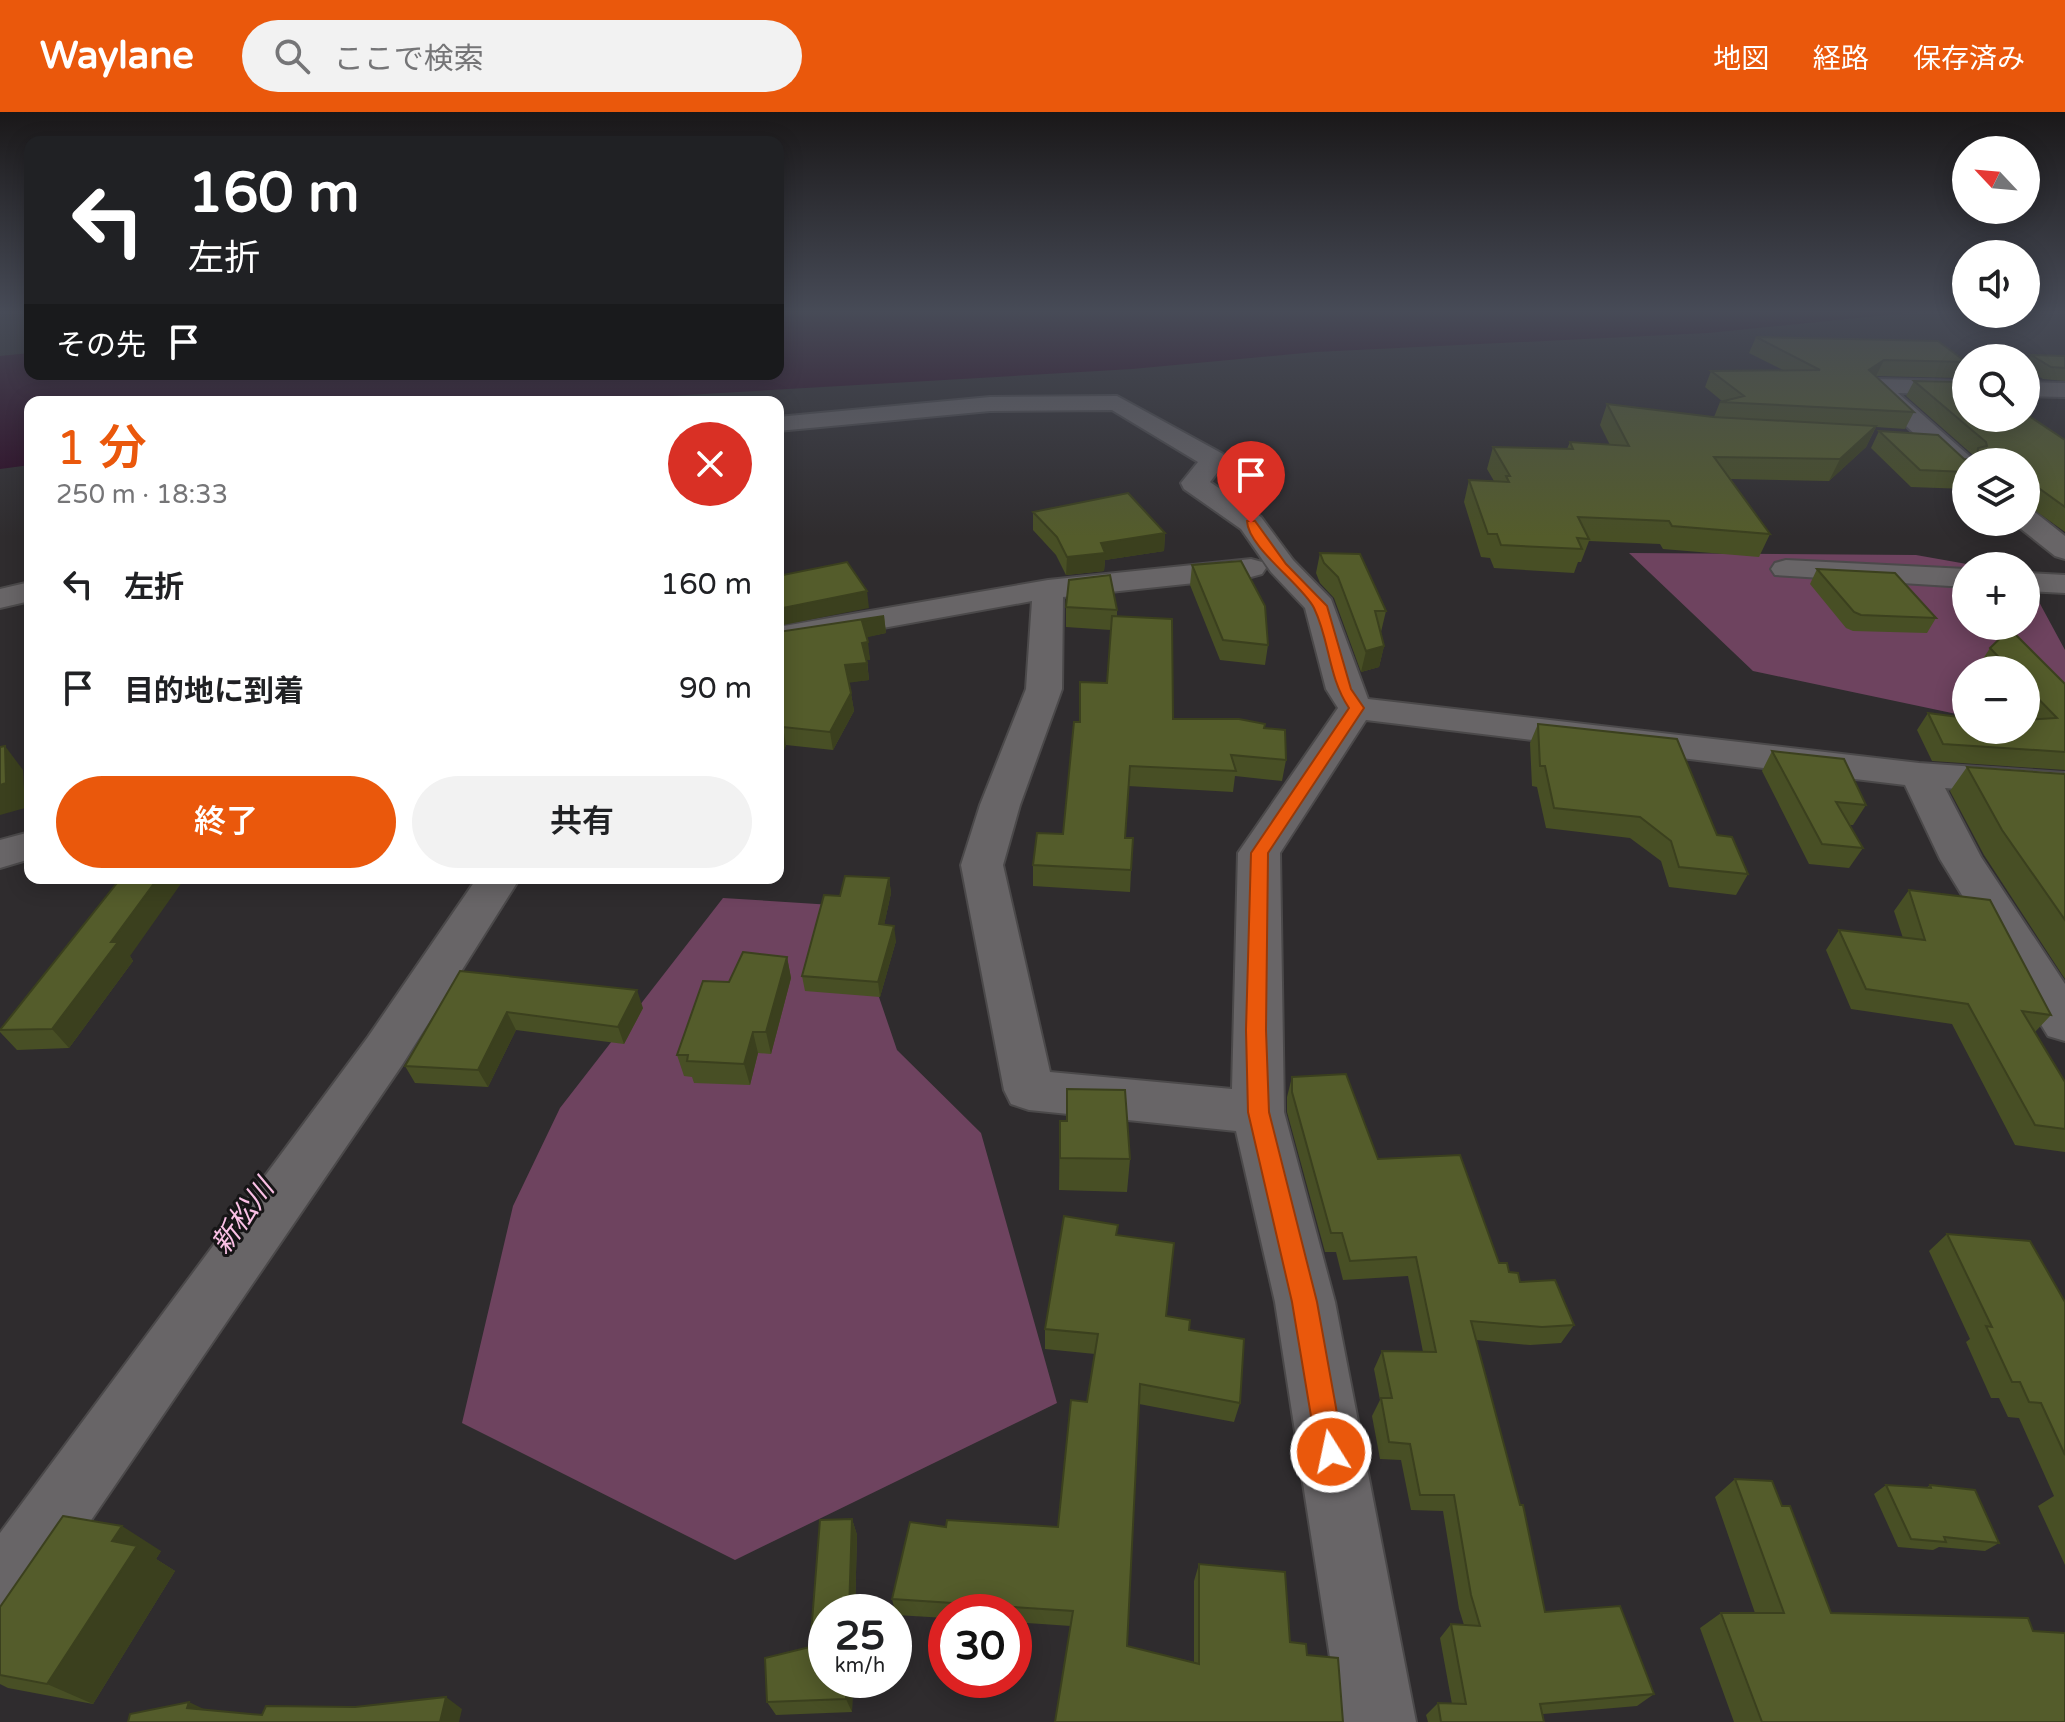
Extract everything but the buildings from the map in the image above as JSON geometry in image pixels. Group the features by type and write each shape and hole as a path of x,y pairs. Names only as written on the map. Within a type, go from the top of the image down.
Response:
{"street":[{"path":"1877,387 1952,455"},
{"path":"1927,387 1952,388"},
{"path":"2040,389 2065,390"},
{"path":"784,423 990,404 1117,403 1214,460 1194,483 1251,523 1282,566 1320,606 1344,689 1356,708"},
{"path":"1904,439 1935,441"},
{"path":"2040,530 2065,550"},
{"path":"784,636 1048,589 1219,569 1282,566"},
{"path":"1786,569 1952,577"},
{"path":"2040,583 2065,584"},
{"path":"1048,589 1044,689 982,865 1029,1090 1258,1112"},
{"path":"0,599 24,593"},
{"path":"1356,708 1919,775 2065,785"},
{"path":"1356,708 1259,853 1256,1030 1258,1112 1305,1302 1378,1722"},
{"path":"1919,775 1961,859 2065,1023"},
{"path":"0,854 24,847"},
{"path":"0,1592 376,1064 495,884"}],"shaded area":[{"path":"0,387 821,387 669,396 24,396 24,466 0,469"},
{"path":"1629,553 1916,555 1952,561 1952,640 2040,640 2040,604 2065,650 2065,737 2040,731 2040,656 1952,656 1952,713 1753,671"},
{"path":"723,898 848,906 897,1050 981,1133 1057,1403 735,1560 462,1423 513,1206 560,1108"}],"route":[{"path":"1251,523 1282,566 1320,606 1344,689 1356,708 1259,853 1258,1112 1305,1302 1331,1452"}],"water label":[{"name":"新松川","path":"242,1216"}]}
